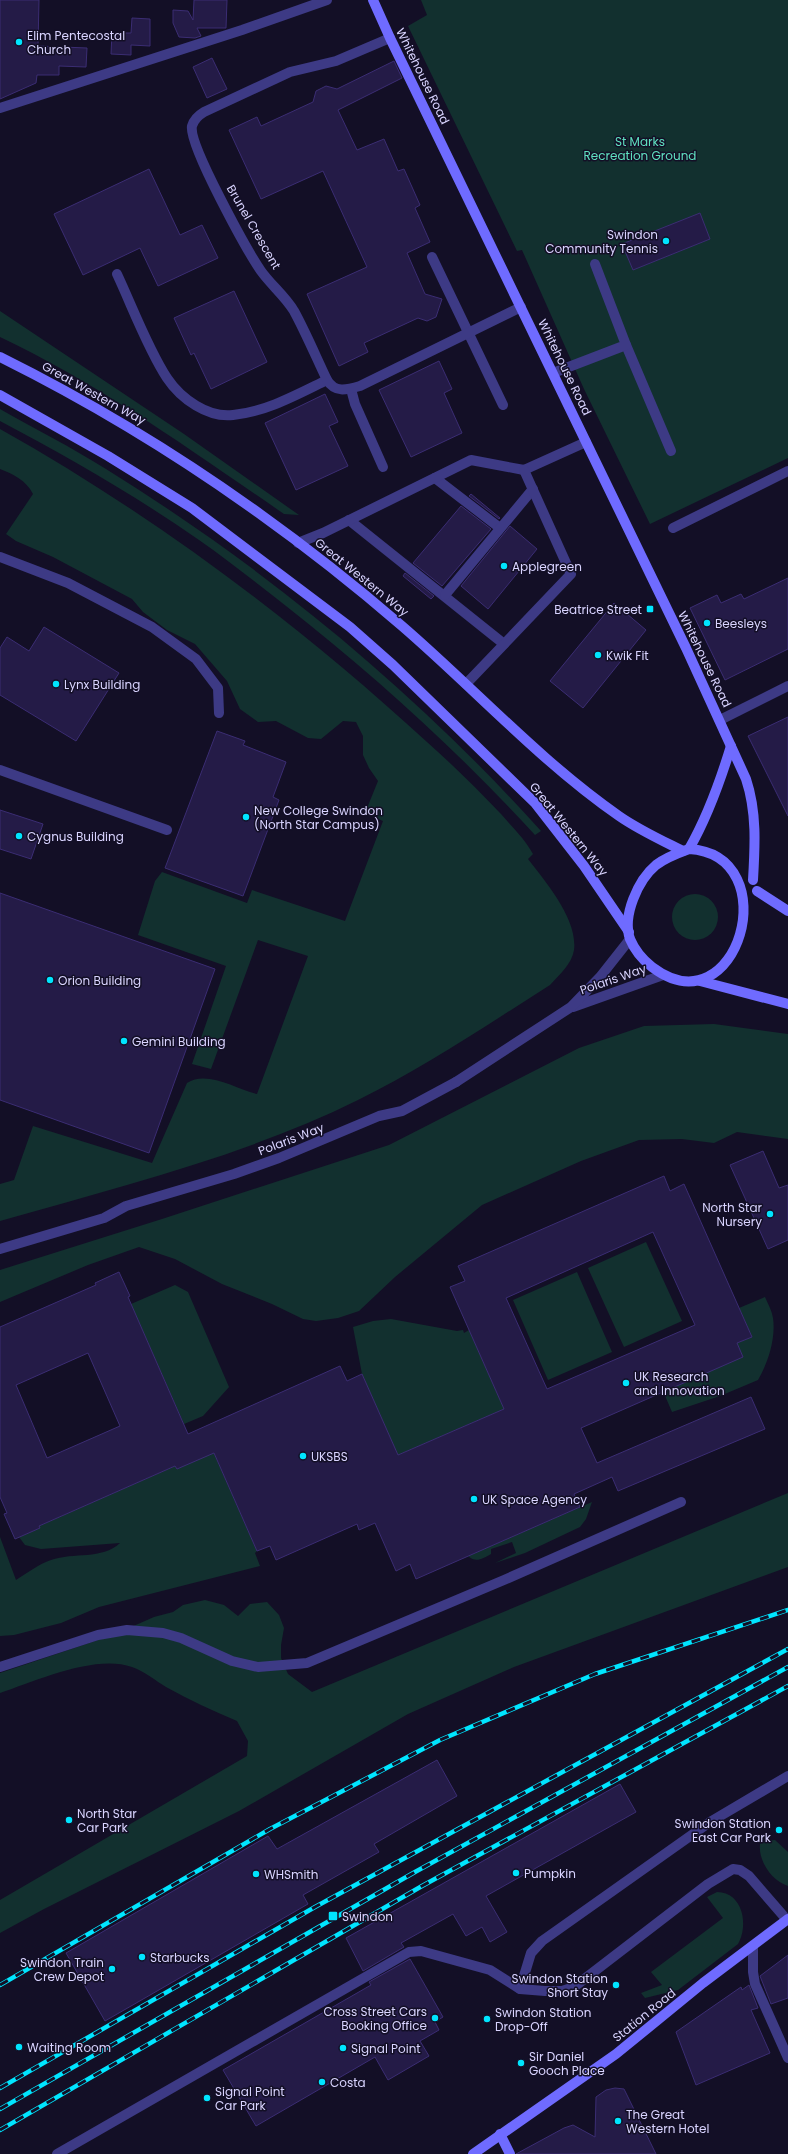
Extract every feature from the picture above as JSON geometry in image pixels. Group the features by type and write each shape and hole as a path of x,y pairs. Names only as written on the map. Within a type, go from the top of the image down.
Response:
{"main road":[{"name":"Whitehouse Road","path":"373,0 720,720 752,797 755,822 754,880 758,903"},
{"name":"Great Western Way","path":"0,357 115,418 192,467 298,543 346,579 586,792 622,818 686,850"},
{"name":"Great Western Way","path":"0,395 108,456 192,508 296,584 350,627 393,665 535,803 584,866 629,935 637,953 663,975"},
{"path":"629,935 632,903 646,876 655,866 686,850 703,824 714,799 731,746"},
{"path":"686,850 711,852 724,856 736,864 754,880"},
{"path":"757,891 788,911"},
{"path":"698,980 723,972 739,959"},
{"path":"663,975 684,980 698,980 788,1004"},
{"name":"Station Road","path":"473,2154 622,2050 703,1983 787,1920"},
{"path":"500,2134 510,2154"}],"street":[{"path":"0,108 242,30 327,0"},
{"name":"Brunel Crescent","path":"327,380 294,312 261,271 230,216 198,151 193,136 192,126 197,116 204,112 290,72 336,61 390,38"},
{"path":"432,257 503,405"},
{"path":"595,264 626,345 671,451"},
{"path":"117,274 168,378 183,395 199,408 214,414 233,415 261,409 327,380 331,386 337,390 351,389 521,307"},
{"path":"553,373 626,345"},
{"path":"351,389 355,404 383,467"},
{"path":"298,543 337,526 471,460 524,470 586,442"},
{"path":"466,684 571,574 524,470"},
{"path":"673,528 788,471"},
{"path":"435,478 500,528"},
{"path":"445,595 533,489"},
{"path":"349,520 445,595 504,644"},
{"path":"0,557 68,583 152,627 196,659 218,688 219,713"},
{"path":"720,720 788,686"},
{"path":"0,770 167,830"},
{"name":"Polaris Way","path":"572,1007 600,977 629,935"},
{"name":"Polaris Way","path":"0,1249 104,1218 126,1206 227,1176 279,1158 379,1116 402,1111 456,1082 572,1007 663,975"},
{"path":"0,1667 98,1635 127,1630 163,1632 182,1638 232,1661 258,1667 307,1663 504,1580 681,1502"},
{"path":"520,1989 531,1953 542,1941 710,1822 788,1776"},
{"path":"57,2154 409,1952 421,1951 490,1970 520,1989 545,1991 562,1990 574,1987 708,1884 733,1869 740,1870 749,1876 787,1920"},
{"path":"753,1946 753,1972 755,1984 788,2058"}],"green space":[{"name":"St Marks Recreation Ground","path":"421,0 788,0 788,458 650,524 584,389 522,250 517,251 408,26 427,15"},
{"path":"0,311 184,434 299,515 284,514 110,397 0,337"},
{"path":"0,409 93,461 166,507 281,590 390,681 442,729 541,831 535,835 477,774 384,687 265,589 210,548 151,508 76,463 0,421"},
{"path":"0,429 114,498 222,573 327,655 437,751 501,814 526,843 533,854 528,859 552,890 566,914 574,938 574,950 568,965 550,985 432,1060 358,1100 315,1120 227,1154 137,1182 0,1221 0,1184 14,1180 33,1126 152,1163 187,1083 195,1080 212,1079 257,1094 308,956 258,940 211,1069 192,1064 226,966 138,935 155,881 162,872 247,903 252,890 345,921 383,821 365,813 378,781 369,768 363,755 363,736 356,722 343,721 321,739 308,738 276,721 258,722 240,709 227,681 195,644 167,630 143,612 132,599 53,557 16,541 6,534 33,494 23,481 0,469"},
{"path":"690,894 700,894 708,898 714,904 718,912 718,922 714,930 708,936 700,940 690,940 682,936 676,930 672,922 672,912 676,904 682,898"},
{"path":"714,1024 788,1034 788,1139 737,1132 714,1143 682,1139 639,1140 581,1161 482,1205 395,1277 359,1311 338,1318 316,1321 303,1319 272,1304 222,1284 175,1259 139,1247 88,1265 0,1302 0,1270 389,1145 579,1048 644,1026"},
{"path":"646,1242 682,1321 624,1347 588,1268"},
{"path":"577,1272 612,1352 548,1380 513,1300"},
{"path":"175,1285 188,1292 229,1387 203,1416 184,1424 131,1304"},
{"path":"765,1297 771,1310 774,1326 768,1358 758,1380 720,1396 672,1412 663,1391 737,1343 752,1337 739,1308"},
{"path":"391,1319 457,1331 463,1330 464,1333 469,1330 504,1409 398,1455 362,1374 353,1327 373,1321"},
{"path":"209,1442 257,1551 255,1553 260,1566 99,1607 61,1623 14,1635 0,1636 0,1537 16,1580 38,1566 51,1560 69,1556 105,1552 120,1543 41,1549 25,1545 19,1537 40,1528 39,1526 175,1466 177,1469"},
{"path":"788,1493 788,1567 514,1667 408,1714 239,1811 44,1909 0,1933 0,1900 247,1756 248,1741 237,1721 166,1687 132,1667 117,1664 83,1666 48,1676 0,1693 0,1673 113,1635 154,1617 173,1612 183,1605 205,1600 224,1605 238,1616 250,1604 267,1602 279,1615 284,1628 281,1645 281,1658 288,1674 312,1692"},
{"path":"592,1502 586,1519 580,1527 525,1553 495,1563 516,1553 512,1542 491,1549 491,1554 482,1559 476,1560 468,1556"},
{"path":"775,1840 788,1852 788,1886 777,1880 767,1870 761,1857 760,1844"},
{"path":"717,1892 726,1893 733,1898 741,1911 743,1928 738,1944 678,1990 645,1998 641,1993 662,1985 651,1972 723,1918 707,1897"}],"building":[{"name":"Elim Pentecostal Church","path":"0,0 39,0 38,46 87,48 86,67 59,66 59,75 37,75 36,83 0,99"},
{"path":"194,0 227,0 226,28 197,28 201,36 195,38 179,37 173,23 173,10 188,11 193,20"},
{"path":"132,18 150,19 150,46 131,45 131,55 111,54 112,33 131,33"},
{"path":"212,58 227,89 207,98 193,67"},
{"path":"394,61 402,78 338,110 357,150 384,139 398,171 404,169 420,205 415,208 430,242 407,253 425,294 442,299 436,317 427,321 418,318 364,343 368,352 339,366 307,294 367,267 323,171 261,199 229,130 257,117 261,126 313,102 316,91 326,86 337,89"},
{"path":"149,169 180,235 202,225 218,258 158,286 140,248 83,275 54,214"},
{"name":"Swindon Community Tennis","path":"700,213 710,239 633,270 622,244"},
{"path":"234,291 267,362 211,389 194,353 191,355 174,318"},
{"path":"439,361 452,389 444,393 462,433 411,457 379,390"},
{"path":"325,394 338,422 329,426 348,466 296,490 265,423"},
{"path":"471,494 500,518 499,519 469,496"},
{"path":"461,506 491,529 442,586 413,563"},
{"name":"Applegreen","path":"510,526 537,549 488,609 461,586"},
{"path":"405,573 434,596 431,599 403,576"},
{"path":"788,578 788,649 725,680 690,608 717,595 721,603 741,594 744,599"},
{"name":"Kwik Fit","path":"614,603 646,630 583,708 550,681"},
{"name":"Lynx Building","path":"44,627 119,673 76,741 0,695 0,648 7,637 29,651"},
{"path":"788,717 788,816 748,736"},
{"path":"217,731 245,741 243,745 286,762 273,797 279,800 243,896 165,868"},
{"name":"Cygnus Building","path":"0,810 43,824 31,859 0,849"},
{"name":"Gemini Building","path":"0,893 215,969 149,1153 0,1100"},
{"name":"North Star Nursery","path":"763,1151 779,1188 788,1185 788,1240 768,1249 730,1165"},
{"path":"664,1176 670,1191 684,1184 752,1337 737,1343 743,1357 581,1428 597,1463 751,1397 765,1429 618,1491 612,1477 574,1494 580,1507 416,1579 410,1564 396,1571 375,1523 359,1530 357,1524 276,1560 270,1546 257,1551 214,1453 177,1469 175,1466 39,1526 40,1528 15,1539 4,1514 7,1513 0,1497 0,1327 96,1285 95,1283 119,1272 130,1296 128,1297 188,1434 340,1366 347,1381 362,1374 398,1455 504,1409 450,1287 465,1281 458,1266","holes":["653,1232 695,1325 547,1389 506,1298","88,1353 120,1426 47,1458 16,1385"]},
{"path":"437,1760 457,1796 374,1844 379,1852 303,1895 308,1904 105,2021 66,1953 268,1836 277,1849"},
{"path":"620,1784 636,1812 486,1896 507,1932 490,1942 482,1927 466,1936 453,1914 401,1943 404,1947 363,1971 346,1938"},
{"path":"788,1955 788,1998 771,2004 760,1976"},
{"name":"Signal Point","path":"410,1959 443,2017 435,2022 439,2030 420,2041 429,2056 388,2080 375,2057 256,2126 223,2070 371,1985 369,1982"},
{"path":"749,1985 758,2008 751,2010 770,2053 696,2085 676,2032 741,1987 742,1990"},
{"name":"The Great Western Hotel","path":"615,2088 624,2089 656,2154 516,2154 564,2128 573,2125 595,2137 596,2097 606,2090"}],"railway":[{"path":"0,1985 270,1829 440,1740 595,1674 788,1610"},
{"path":"0,2088 315,1907 788,1649"},
{"path":"0,2109 415,1872 788,1667"},
{"path":"0,2130 422,1886 788,1686"}],"place":[{"name":"Elim Pentecostal Church","path":"19,42"},
{"name":"Swindon Community Tennis","path":"666,241"},
{"name":"Applegreen","path":"504,566"},
{"name":"Beatrice Street","path":"650,609"},
{"name":"Beesleys","path":"707,623"},
{"name":"Kwik Fit","path":"598,655"},
{"name":"Lynx Building","path":"56,684"},
{"name":"New College Swindon (North Star Campus)","path":"246,817"},
{"name":"Cygnus Building","path":"19,836"},
{"name":"Orion Building","path":"50,980"},
{"name":"Gemini Building","path":"124,1041"},
{"name":"North Star Nursery","path":"770,1214"},
{"name":"UK Research and Innovation","path":"626,1383"},
{"name":"UKSBS","path":"303,1456"},
{"name":"UK Space Agency","path":"474,1499"},
{"name":"North Star Car Park","path":"69,1820"},
{"name":"Swindon Station East Car Park","path":"779,1830"},
{"name":"Pumpkin","path":"516,1873"},
{"name":"WHSmith","path":"256,1874"},
{"name":"Swindon","path":"333,1916"},
{"name":"Starbucks","path":"142,1957"},
{"name":"Swindon Train Crew Depot","path":"112,1969"},
{"name":"Swindon Station Short Stay","path":"616,1985"},
{"name":"Cross Street Cars Booking Office","path":"435,2018"},
{"name":"Swindon Station Drop-Off","path":"487,2019"},
{"name":"Waiting Room","path":"19,2047"},
{"name":"Signal Point","path":"343,2048"},
{"name":"Sir Daniel Gooch Place","path":"521,2063"},
{"name":"Costa","path":"322,2082"},
{"name":"Signal Point Car Park","path":"207,2098"},
{"name":"The Great Western Hotel","path":"618,2121"}]}
